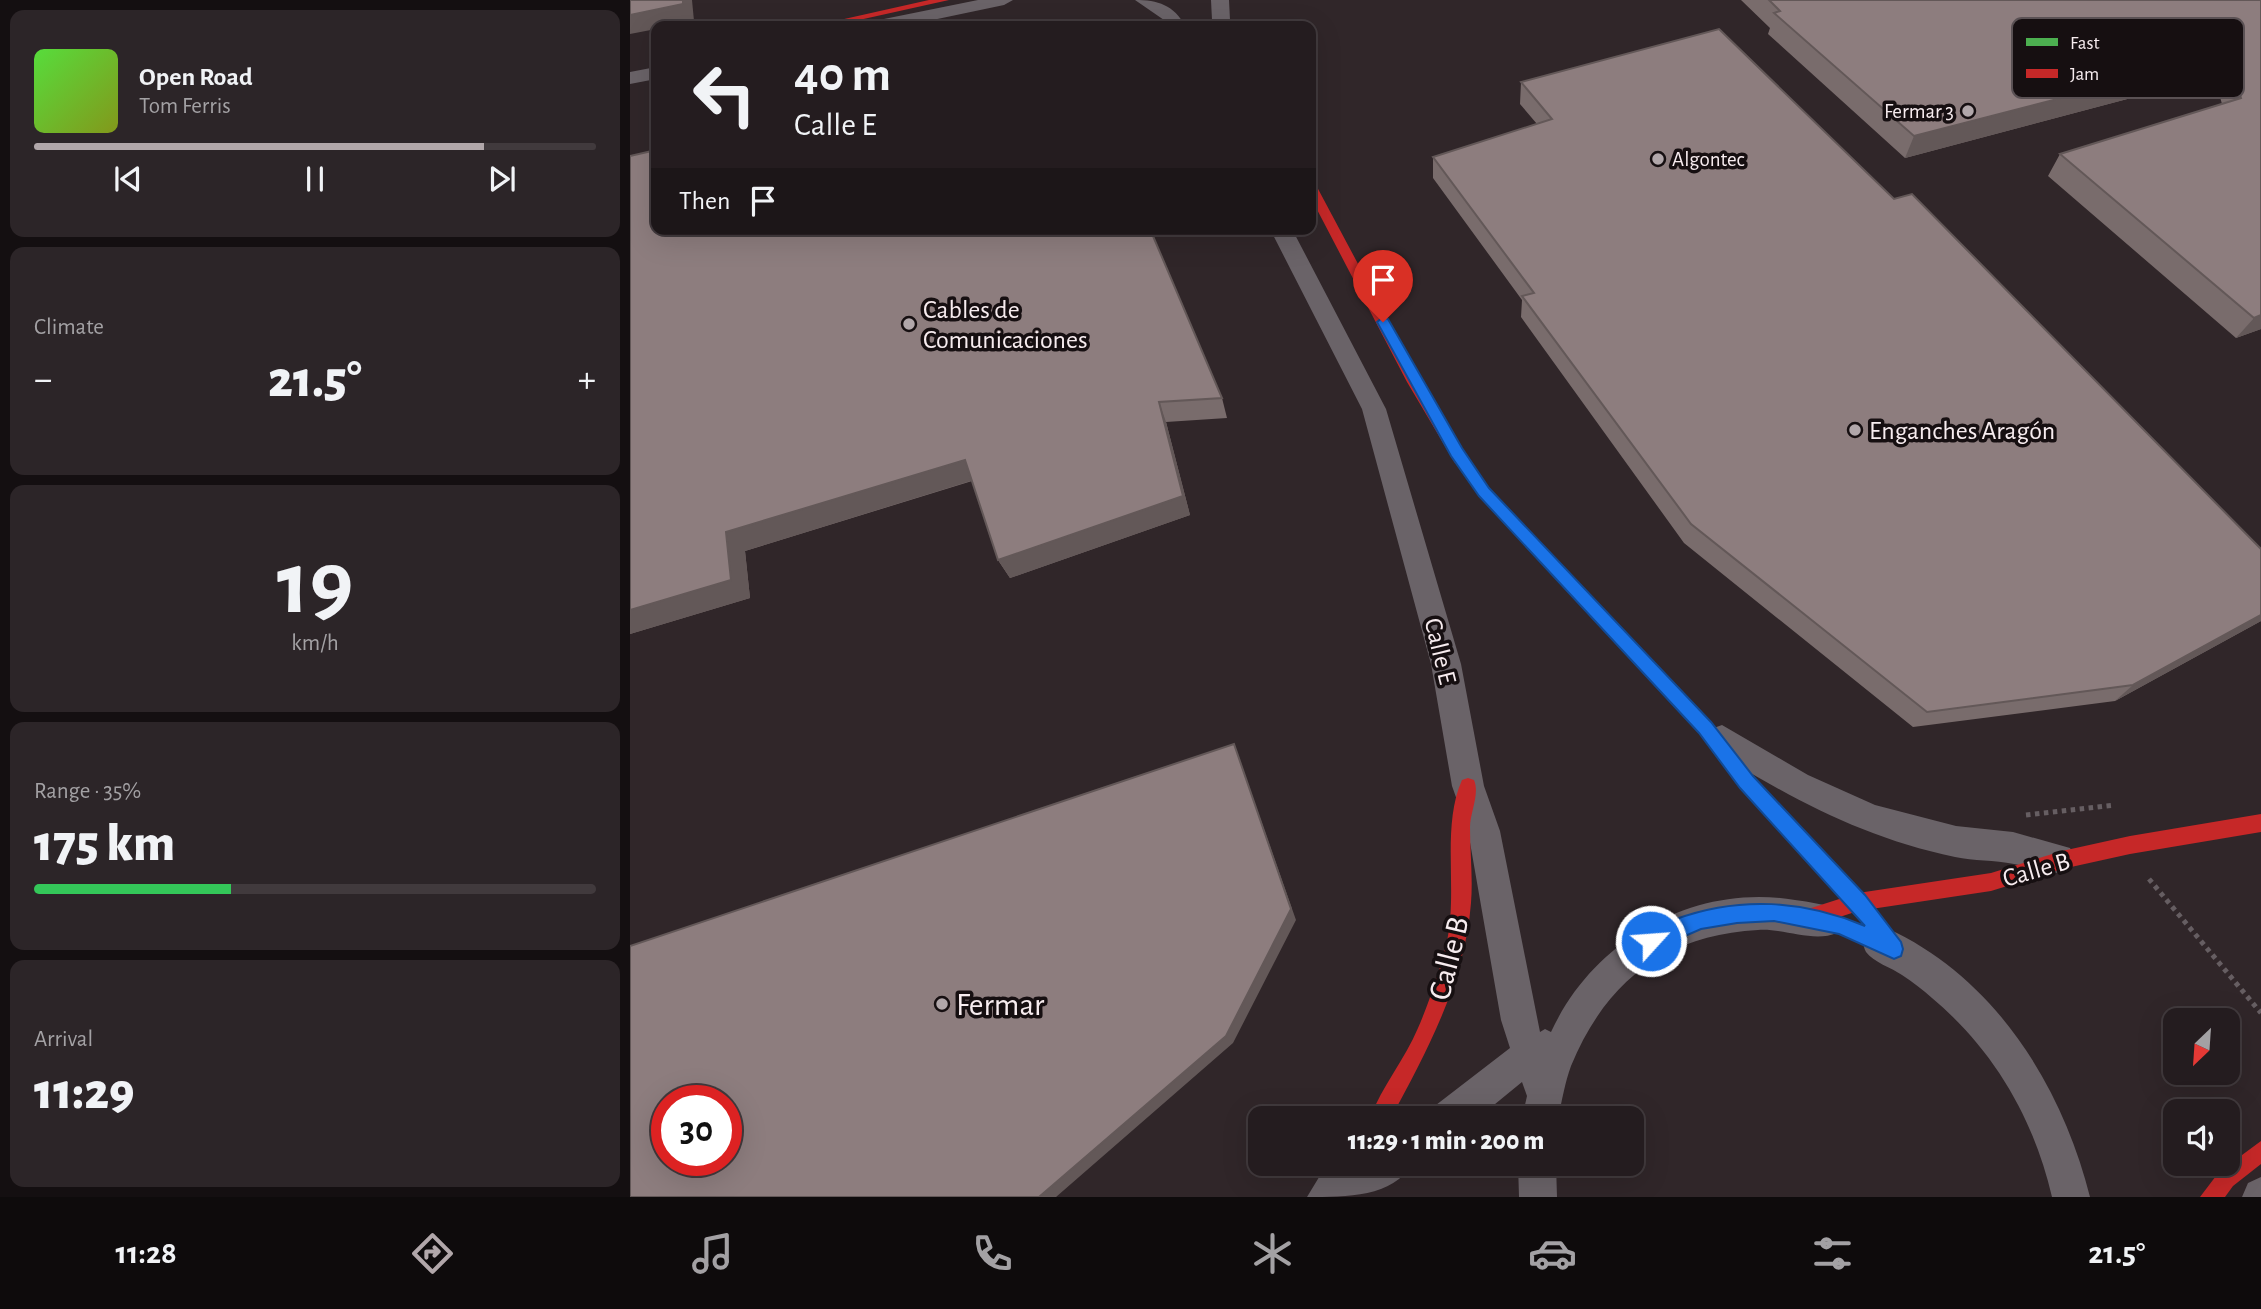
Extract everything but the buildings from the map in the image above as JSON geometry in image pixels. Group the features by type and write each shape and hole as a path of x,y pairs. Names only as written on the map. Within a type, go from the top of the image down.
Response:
{"street":[{"path":"842,21 944,0"},
{"path":"903,21 1004,0"},
{"path":"1144,0 1172,14"},
{"path":"1205,0 1221,21"},
{"path":"1220,0 1223,21"},
{"path":"630,65 651,61"},
{"path":"630,78 651,74"},
{"path":"1316,196 1407,367 1467,470 1500,512 1705,728 1746,782 1858,902 1894,949"},
{"name":"Calle E","path":"1284,235 1374,409 1446,664 1468,786 1484,831 1518,1020 1542,1105"},
{"path":"1705,728 1797,785 1872,819 1915,833 1956,842 2013,848 2062,860"},
{"name":"Calle B","path":"1387,1106 1427,1032 1456,942 1462,902 1461,823 1468,786"},
{"name":"Calle B","path":"1812,917 1858,902 2001,880 2062,860 2130,845 2261,823"},
{"path":"1542,1105 1563,1038 1583,1004 1608,974 1636,950 1667,932 1701,920 1737,913 1774,912 1812,917 1840,925 1894,949 1933,976 1970,1008 2002,1046 2031,1090 2054,1138 2071,1197"},
{"path":"1464,1106 1529,1055 1563,1038"},
{"path":"2211,1197 2225,1179 2261,1151"},
{"path":"1326,1197 1341,1176"},
{"path":"1343,1197 1378,1176"},
{"path":"1537,1176 1538,1197"}],"path":[{"path":"2015,815 2123,804"},
{"path":"2143,868 2153,886 2261,1013"}],"traffic: fast":[{"path":"1460,459 1484,492 1705,728 1746,782 1858,902 1894,949"}],"traffic: jam":[{"path":"842,21 944,0"},
{"path":"1316,196 1414,382 1460,459"},
{"path":"1387,1106 1427,1032 1456,942 1462,902 1461,823 1468,786"},
{"path":"1812,917 1858,902 1991,882 2062,860 2130,845 2261,823"},
{"path":"2211,1197 2226,1179 2261,1151"}],"place":[{"name":"Fermar 3","path":"1968,111"},
{"name":"Algontec","path":"1658,159"},
{"name":"Cables de Comunicaciones","path":"909,324"},
{"name":"Enganches Aragón","path":"1855,430"},
{"name":"Fermar","path":"942,1004"}],"route":[{"path":"1383,322 1467,470 1500,512 1705,728 1746,782 1858,902 1894,949 1840,925 1812,917 1774,912 1737,913 1701,920 1667,932 1651,941"}]}
